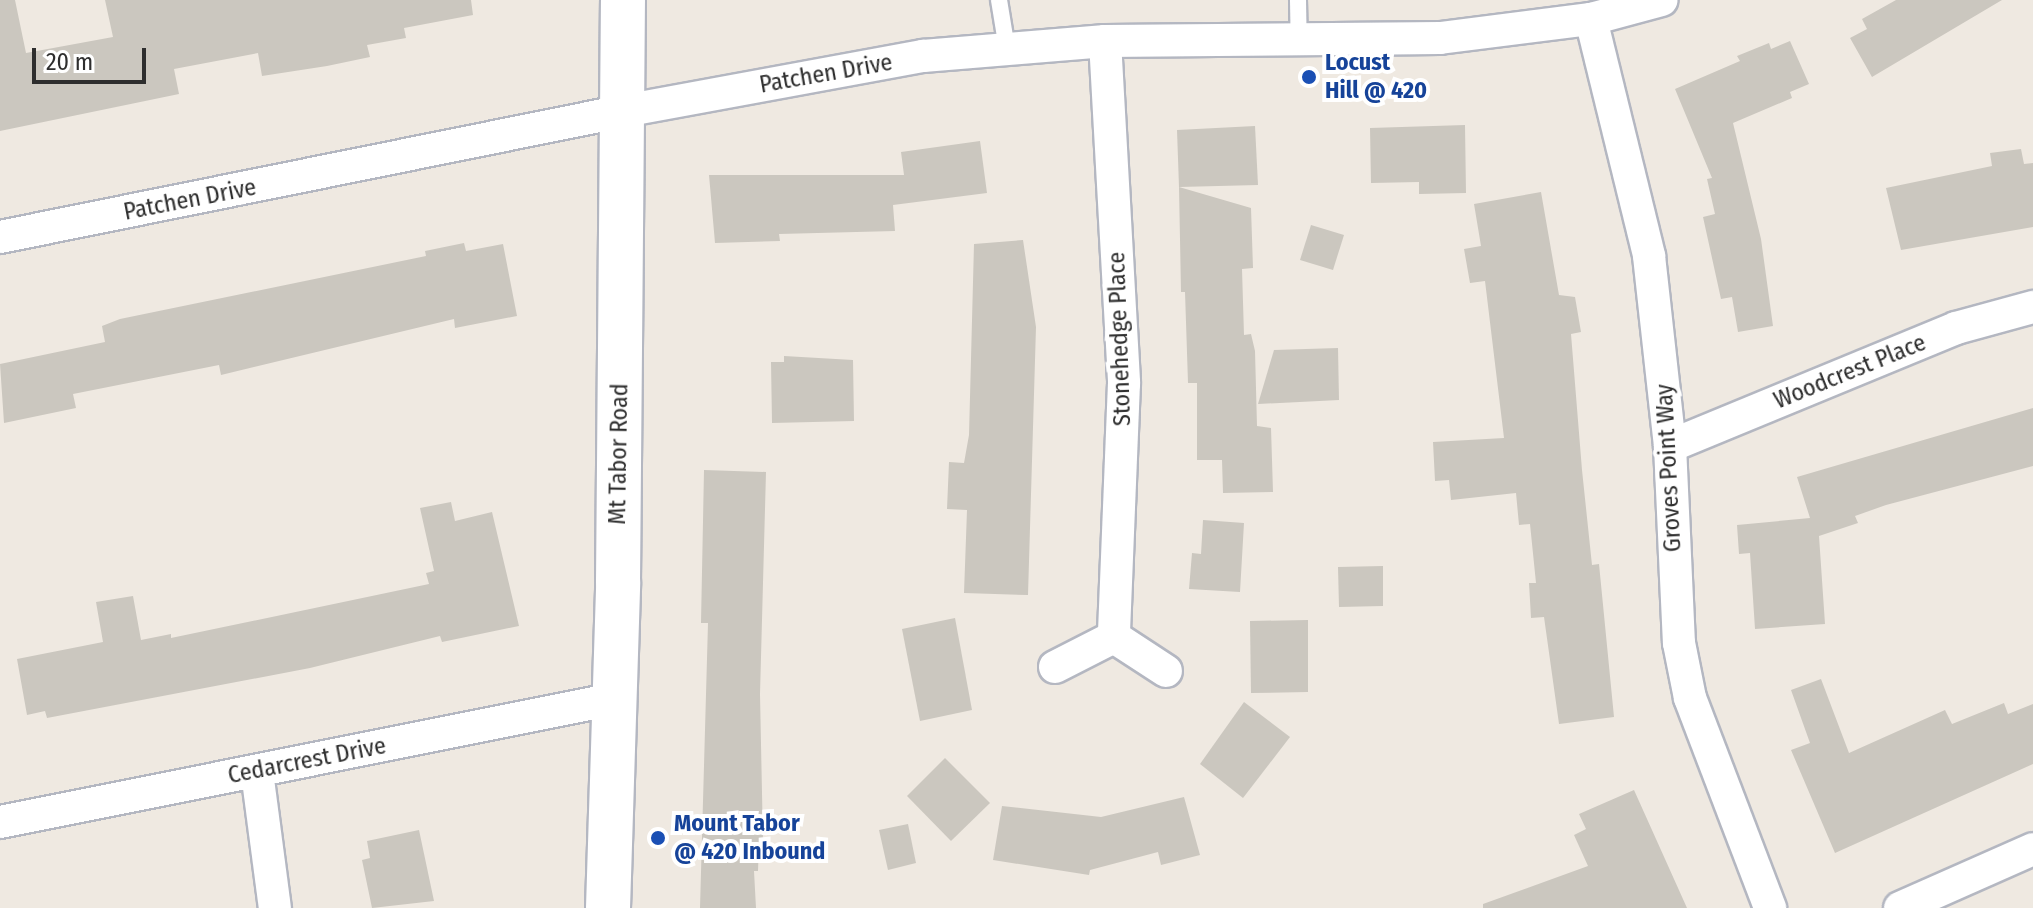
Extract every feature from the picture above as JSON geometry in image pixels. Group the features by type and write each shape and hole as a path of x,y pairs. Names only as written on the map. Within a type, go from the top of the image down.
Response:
{"street":[{"name":"Mt Tabor Road","path":"608,908 614,699 623,0"},
{"name":"Patchen Drive","path":"0,237 623,111 923,56 1105,41 1440,38 1591,19 1644,2"},
{"name":"Groves Point Way","path":"1591,19 1649,256 1670,446 1679,643 1690,698 1770,908"},
{"name":"Stonehedge Place","path":"1105,41 1124,383 1114,637"},
{"name":"Woodcrest Place","path":"1670,446 1956,328 2033,307"},
{"path":"1055,667 1114,637 1166,671"},
{"name":"Cedarcrest Drive","path":"0,822 614,699"},
{"path":"257,772 275,908"},
{"path":"1900,908 2033,849"}],"lane":[{"path":"999,0 1007,49"},
{"path":"1298,0 1299,39"}],"building":[{"path":"0,0 15,0 26,53 113,37 105,0 471,0 473,15 404,28 406,38 367,45 370,57 327,66 262,76 258,53 174,69 179,94 0,131"},
{"path":"1896,0 2002,0 1872,77 1850,38 1867,29 1862,19"},
{"path":"1790,41 1809,84 1790,92 1792,98 1733,123 1761,239 1773,326 1738,332 1732,297 1721,299 1703,217 1715,214 1707,179 1712,178 1675,89 1740,61 1737,56 1769,43 1771,49"},
{"path":"1465,125 1466,193 1419,194 1419,182 1371,183 1370,128"},
{"path":"1255,126 1258,185 1179,187 1177,130"},
{"path":"980,141 987,193 893,205 895,231 779,234 780,241 715,243 709,175 904,175 901,152"},
{"path":"2021,149 2024,164 2033,163 2033,227 1901,250 1886,188 1992,166 1990,153"},
{"path":"1179,187 1251,208 1253,268 1242,269 1244,335 1251,334 1255,351 1257,426 1271,428 1273,492 1223,493 1222,460 1197,460 1197,383 1188,383 1185,292 1181,292"},
{"path":"1541,192 1559,295 1575,297 1581,332 1571,334 1582,470 1592,565 1599,564 1614,717 1559,724 1544,617 1531,618 1529,583 1536,583 1530,524 1519,525 1516,493 1451,500 1449,480 1435,481 1433,442 1504,438 1485,281 1470,283 1464,249 1481,246 1474,204"},
{"path":"1311,225 1344,235 1333,270 1300,260"},
{"path":"1023,240 1036,327 1028,595 964,593 967,510 947,509 949,462 964,463 969,435 974,244"},
{"path":"464,243 466,251 503,244 517,316 455,328 454,319 221,375 219,365 73,394 76,408 4,423 0,364 105,342 102,326 120,319 426,256 425,251"},
{"path":"1338,348 1339,400 1258,404 1274,350"},
{"path":"784,356 853,360 854,421 772,423 771,362 784,362"},
{"path":"2033,408 2033,466 1886,505 1855,516 1858,523 1819,536 1825,624 1755,629 1750,553 1739,554 1737,525 1810,518 1797,477"},
{"path":"704,470 766,472 760,694 763,842 759,842 758,871 754,871 756,908 700,908 708,623 701,623"},
{"path":"451,502 455,521 492,512 519,626 442,642 440,636 310,668 47,718 45,711 27,715 17,659 103,642 96,602 133,596 141,640 171,634 171,638 429,584 426,573 434,571 420,508"},
{"path":"1203,520 1244,523 1240,592 1189,589 1192,553 1201,554"},
{"path":"1383,566 1383,606 1339,607 1338,567"},
{"path":"955,618 972,710 920,721 902,629"},
{"path":"1308,620 1308,692 1251,693 1250,621"},
{"path":"1821,679 1849,753 1945,710 1952,724 2004,703 2008,714 2033,704 2033,764 1835,853 1791,750 1810,743 1791,690"},
{"path":"1244,702 1290,737 1243,798 1200,764"},
{"path":"945,758 990,803 951,841 907,796"},
{"path":"1634,790 1687,908 1483,908 1483,904 1588,866 1574,835 1586,829 1579,814"},
{"path":"1184,797 1200,855 1161,865 1158,852 1090,870 1089,875 993,860 1002,806 1101,817"},
{"path":"908,824 916,863 888,870 879,830"},
{"path":"419,830 434,901 372,908 362,860 370,858 367,841"}],"place":[{"name":"Locust Hill @ 420","path":"1309,77"},
{"name":"Mount Tabor @ 420 Inbound","path":"658,838"}]}
